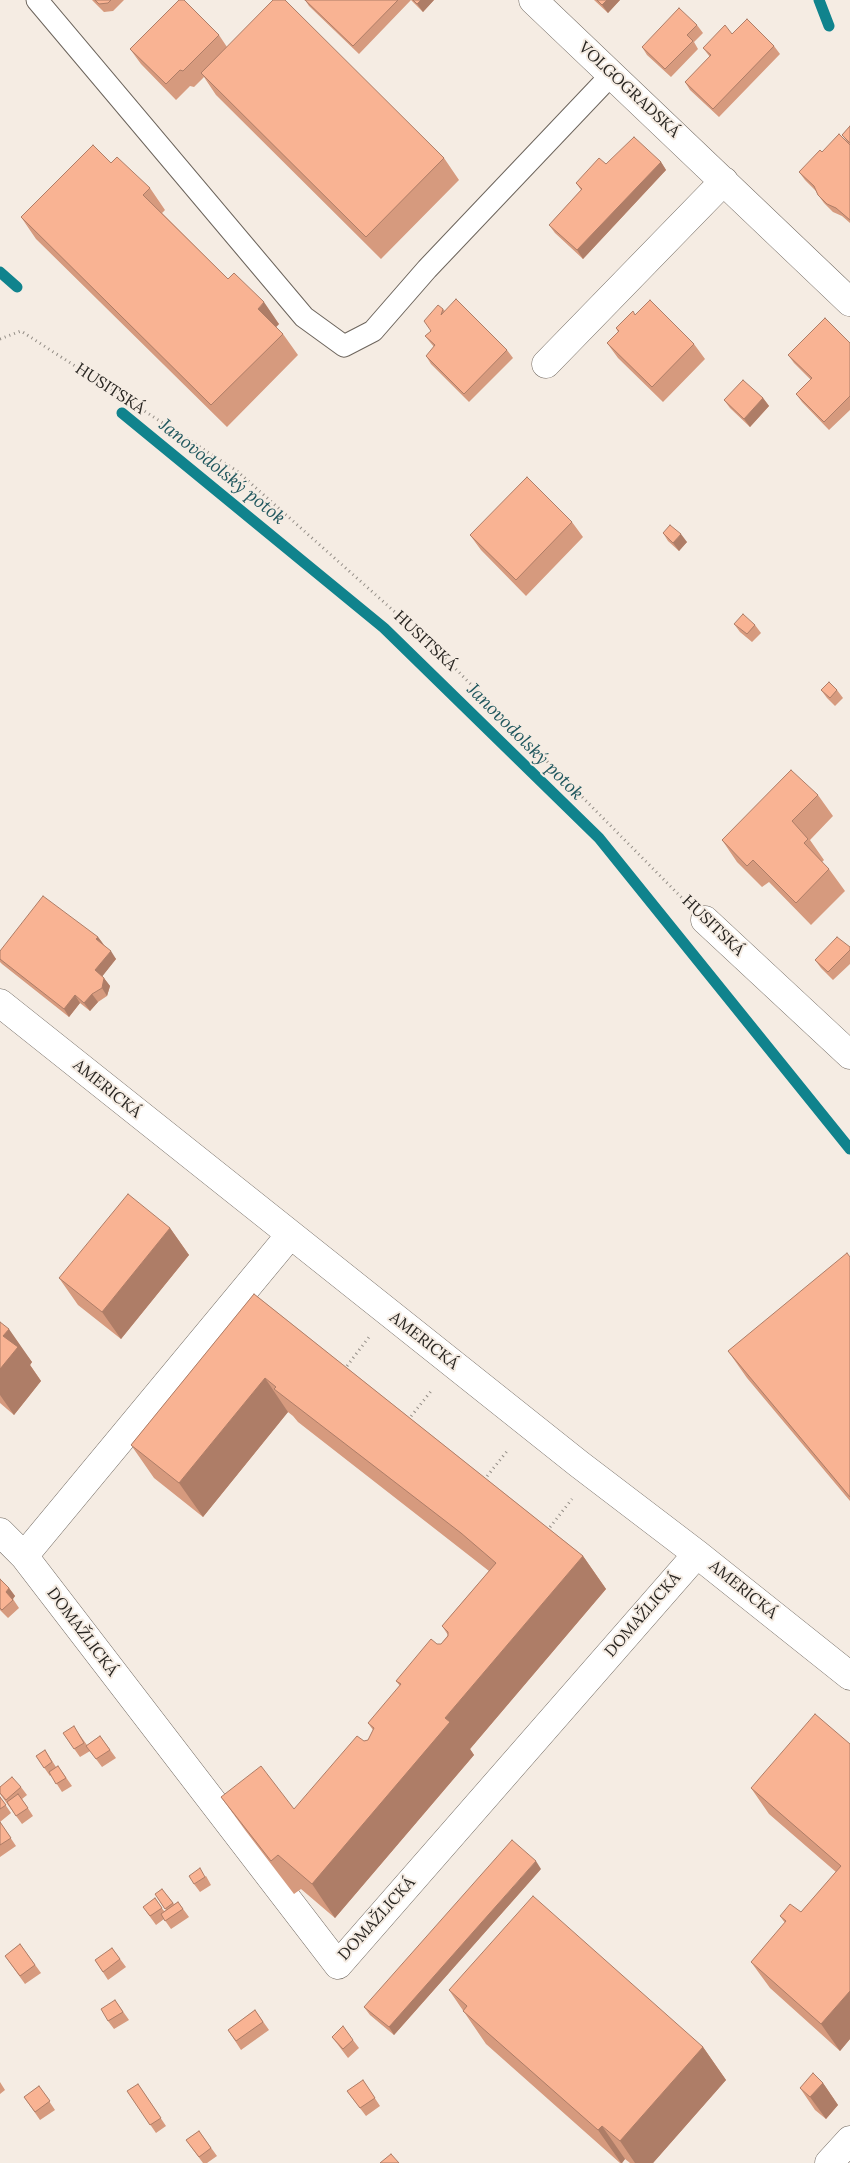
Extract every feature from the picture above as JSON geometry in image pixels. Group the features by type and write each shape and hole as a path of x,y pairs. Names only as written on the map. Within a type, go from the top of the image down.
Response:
{"street":[{"name":"VOLGOGRADSKÁ","path":"533,0 850,302"},
{"path":"546,364 724,181"},
{"name":"HUSITSKÁ","path":"705,920 850,1055"},
{"name":"AMERICKÁ","path":"0,1003 579,1464 697,1554 850,1676"},
{"path":"24,1556 290,1235"},
{"name":"DOMAŽLICKÁ","path":"0,1532 24,1556 338,1965 697,1554"},
{"path":"829,2163 850,2140"}],"lane":[{"path":"37,0 304,317 344,346 373,331 427,269 612,74"}],"path":[{"name":"HUSITSKÁ","path":"0,339 21,331 237,471 433,646 705,920"},
{"path":"339,1376 372,1333"},
{"path":"402,1427 437,1385"},
{"path":"478,1487 512,1446"},
{"path":"542,1538 574,1496"}],"building":[{"path":"95,0 111,0 108,3 99,4"},
{"path":"179,0 184,0 219,35 183,71 180,70 166,84 130,49"},
{"path":"273,0 285,0 444,158 366,237 201,73"},
{"path":"305,0 398,0 353,46"},
{"path":"413,0 421,0 417,4"},
{"path":"597,0 607,0 602,5"},
{"path":"679,8 697,25 687,35 693,41 665,69 642,47"},
{"path":"747,19 774,46 713,109 685,82 711,55 703,48 725,25 732,34"},
{"path":"850,126 850,143 842,135"},
{"path":"839,134 850,145 850,220 836,208 827,204 818,195 814,186 799,172"},
{"path":"634,137 661,162 577,250 549,225 582,189 576,183 599,158 606,164"},
{"path":"93,145 111,163 117,157 150,188 143,195 228,279 234,273 264,302 258,309 283,334 211,405 21,217"},
{"path":"456,299 507,350 464,394 426,356 435,345 425,336 431,331 424,321 438,305 443,309 441,315"},
{"path":"650,300 694,344 652,387 607,343 619,331 616,328 633,311 635,315"},
{"path":"825,318 850,343 850,396 824,422 796,394 812,378 788,355"},
{"path":"743,380 763,398 744,419 724,400"},
{"path":"527,477 572,522 516,580 470,535"},
{"path":"670,525 681,534 673,543 663,533"},
{"path":"743,614 755,625 747,634 734,624"},
{"path":"829,682 837,690 830,698 821,690"},
{"path":"791,770 818,795 792,821 808,839 804,843 829,869 796,903 753,860 747,866 722,840"},
{"path":"43,896 98,937 96,939 111,951 95,970 104,978 102,988 92,994 84,1003 75,995 64,1009 0,959 0,951"},
{"path":"837,937 850,947 850,950 828,972 815,960"},
{"path":"128,1194 170,1228 102,1312 59,1278"},
{"path":"847,1253 850,1257 850,1497 728,1351"},
{"path":"254,1294 583,1556 445,1718 450,1722 312,1884 278,1855 271,1861 221,1797 261,1766 294,1809 357,1736 364,1741 368,1740 374,1728 368,1723 401,1684 396,1681 431,1639 437,1644 441,1644 448,1636 448,1632 442,1626 496,1563 461,1533 274,1389 276,1387 265,1378 179,1483 131,1445"},
{"path":"0,1322 9,1329 3,1336 18,1347 0,1369"},
{"path":"0,1579 9,1588 6,1592 13,1600 2,1610 0,1608"},
{"path":"815,1714 850,1744 850,1991 821,2024 751,1962 786,1921 780,1916 790,1904 801,1912 841,1866 751,1788"},
{"path":"74,1726 84,1743 74,1749 63,1733"},
{"path":"100,1736 110,1750 96,1759 86,1746"},
{"path":"45,1750 52,1762 44,1768 36,1756"},
{"path":"58,1766 66,1778 56,1784 49,1772"},
{"path":"12,1777 21,1787 6,1800 0,1793 0,1787"},
{"path":"18,1794 28,1808 16,1816 7,1802"},
{"path":"0,1797 6,1805 0,1809"},
{"path":"0,1822 11,1838 0,1845"},
{"path":"512,1840 536,1861 389,2027 364,2007"},
{"path":"200,1868 205,1877 194,1884 189,1876"},
{"path":"162,1889 173,1903 165,1909 155,1894"},
{"path":"533,1896 703,2047 620,2141 602,2126 598,2130 463,2011 467,2006 449,1990"},
{"path":"155,1898 162,1908 150,1916 143,1907"},
{"path":"178,1902 183,1909 165,1921 161,1914"},
{"path":"20,1944 35,1965 20,1976 5,1956"},
{"path":"112,1948 120,1959 103,1972 95,1960"},
{"path":"115,2000 123,2012 108,2021 101,2009"},
{"path":"255,2010 263,2022 236,2041 228,2030"},
{"path":"343,2026 353,2040 343,2049 332,2037"},
{"path":"813,2073 823,2083 810,2097 800,2088"},
{"path":"363,2080 375,2098 360,2108 347,2091"},
{"path":"138,2084 161,2118 150,2125 127,2091"},
{"path":"39,2086 50,2101 35,2112 24,2097"},
{"path":"199,2131 211,2148 199,2157 186,2140"},
{"path":"391,2154 399,2163 380,2163"}],"waterway":[{"path":"819,0 829,26"},
{"name":"Janovodolský potok","path":"0,272 17,287"},
{"name":"Janovodolský potok","path":"122,413 384,628 599,838 850,1149"}]}
